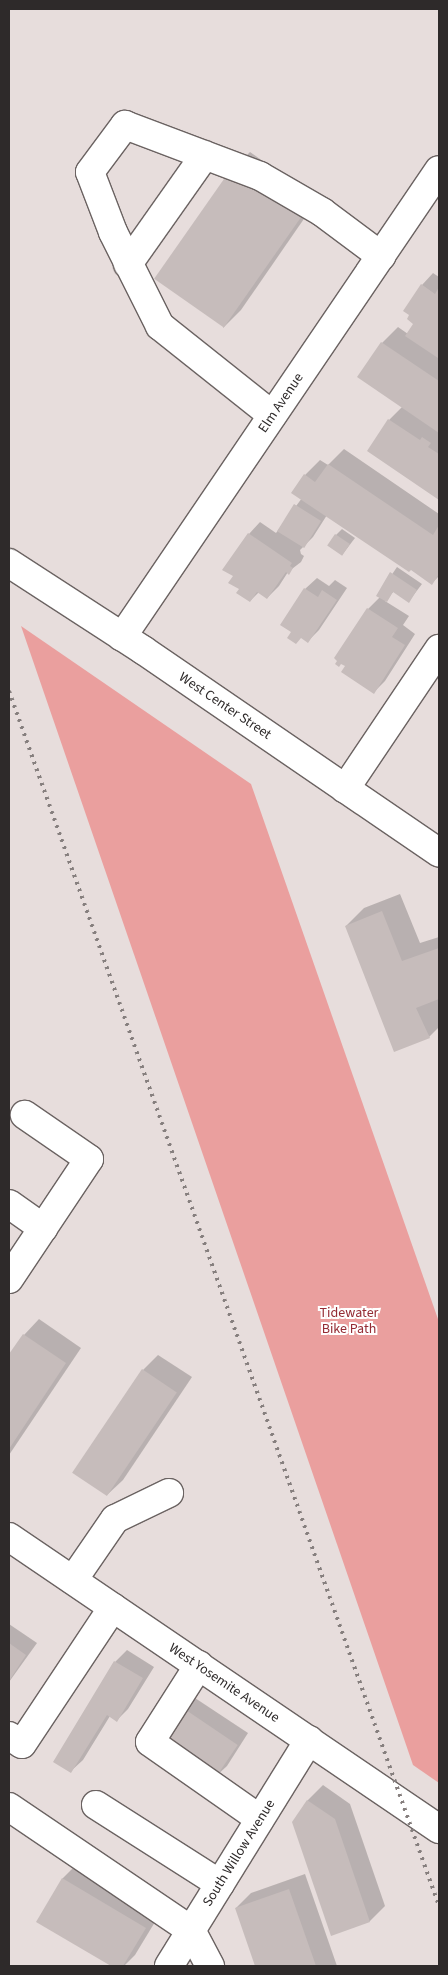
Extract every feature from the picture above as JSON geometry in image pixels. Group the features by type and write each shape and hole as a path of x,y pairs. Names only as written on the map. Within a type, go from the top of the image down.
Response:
{"street":[{"path":"272,415 160,326 128,264 90,172 125,125 260,176 322,212 381,256"},
{"path":"128,264 205,155"},
{"name":"Elm Avenue","path":"122,637 439,170"},
{"name":"West Center Street","path":"9,563 122,637 439,853"},
{"path":"345,788 439,649"},
{"path":"9,1279 89,1159 25,1115"},
{"path":"9,1204 43,1228"},
{"path":"72,1580 115,1519 169,1493"},
{"name":"West Yosemite Avenue","path":"9,1537 439,1829"},
{"path":"9,1736 22,1744 113,1607"},
{"path":"199,1666 150,1742 260,1819"},
{"name":"South Willow Avenue","path":"169,1966 309,1740"},
{"path":"96,1805 220,1884"},
{"path":"12,1816 191,1930 210,1966"}],"green space":[{"name":"Tidewater Bike Path","path":"21,626 251,784 439,1322 439,1783 413,1765"}],"building":[{"path":"231,169 301,218 224,328 154,279"},
{"path":"421,284 435,294 439,287 438,358 405,336 413,324 407,319 409,315 403,311"},
{"path":"381,342 439,381 439,433 357,377"},
{"path":"388,419 420,440 422,437 431,443 428,447 439,454 439,500 367,451"},
{"path":"328,464 433,535 439,525 439,574 432,585 411,570 409,572 291,493 304,474 315,482"},
{"path":"294,504 321,521 304,548 277,531"},
{"path":"248,533 292,563 290,566 293,568 289,575 286,572 267,599 257,592 250,602 236,593 239,589 228,583 233,576 222,570"},
{"path":"335,534 350,544 342,556 327,546"},
{"path":"390,572 417,590 409,603 393,592 387,602 376,596"},
{"path":"304,588 318,597 322,590 337,600 308,643 301,638 296,644 287,638 291,632 280,625"},
{"path":"367,608 398,628 392,637 405,645 374,694 341,672 345,666 341,664 339,667 335,664 337,661 334,658"},
{"path":"382,911 402,961 439,948 439,999 416,1008 430,1038 394,1052 345,926"},
{"path":"23,1334 66,1363 9,1449 9,1354"},
{"path":"142,1369 177,1392 107,1496 72,1473"},
{"path":"9,1643 26,1655 9,1681"},
{"path":"114,1661 143,1678 117,1722 107,1715 71,1773 53,1762"},
{"path":"183,1708 238,1745 215,1778 161,1741"},
{"path":"307,1800 335,1819 370,1922 331,1936 292,1822"},
{"path":"62,1878 146,1928 123,1966 111,1966 36,1922"},
{"path":"289,1889 316,1966 255,1966 235,1908"}],"railway":[{"path":"9,691 439,1906"}]}
